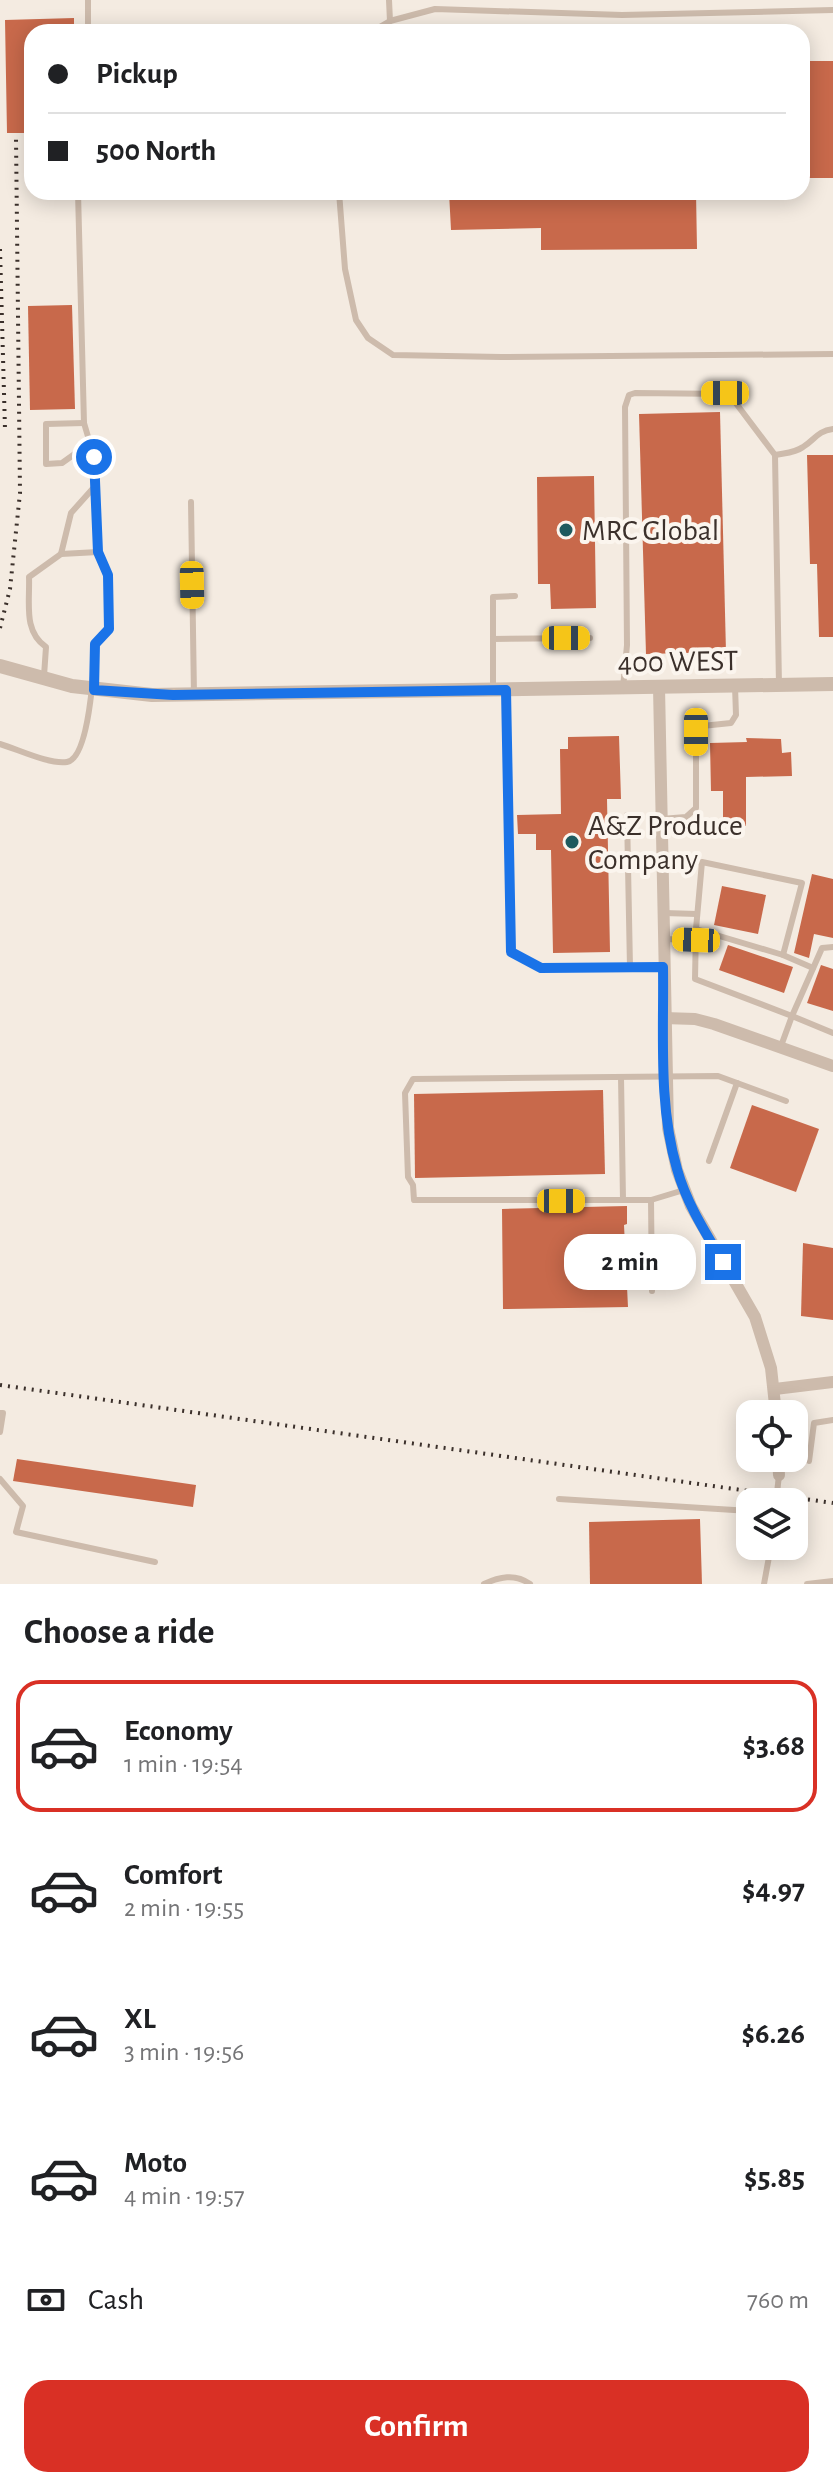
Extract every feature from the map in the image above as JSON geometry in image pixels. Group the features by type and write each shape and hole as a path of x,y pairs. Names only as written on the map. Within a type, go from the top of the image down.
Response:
{"street":[{"name":"400 WEST","path":"0,666 94,690 133,694 833,684"},
{"path":"659,687 668,1128 684,1190 755,1317 766,1348 775,1400"},
{"path":"664,1018 703,1021 833,1066"},
{"path":"775,1389 833,1382"}],"lane":[{"path":"88,0 88,24"},
{"path":"389,0 390,21"},
{"path":"385,24 435,9 622,15 833,10"},
{"path":"0,744 55,762 74,760 80,751 94,690 95,644 109,629 108,575 98,552 94,457 84,423 78,200"},
{"path":"340,200 345,269 356,320 368,338 393,355 833,354"},
{"path":"623,688 627,645 625,407 629,395 729,394 775,455 779,685"},
{"path":"84,423 46,424 46,464 62,463 90,443"},
{"path":"775,455 807,446 816,434 833,429"},
{"path":"61,554 71,513 97,485"},
{"path":"191,502 194,695"},
{"path":"44,679 46,647 31,631 29,577 61,554 98,552"},
{"path":"515,596 493,597 511,952 541,968 663,967"},
{"path":"493,639 590,638"},
{"path":"661,819 686,817 696,808 696,732 702,726 731,723 736,715 735,686"},
{"path":"627,815 630,968"},
{"path":"628,867 702,862 802,883 783,955"},
{"path":"702,862 695,979 833,1033"},
{"path":"663,913 697,914"},
{"path":"696,929 783,955 813,968"},
{"path":"663,939 696,940"},
{"path":"780,1047 822,948 833,947"},
{"path":"684,1190 651,1200 414,1200 413,1185 408,1177 405,1093 413,1079 718,1076 786,1101"},
{"path":"621,1077 623,1200"},
{"path":"709,1161 737,1083"},
{"path":"651,1200 652,1291"},
{"path":"0,1413 3,1413 0,1432"},
{"path":"809,1461 814,1423 833,1420"},
{"path":"778,1488 779,1475"},
{"path":"0,1479 23,1506 16,1532 155,1562"},
{"path":"559,1499 736,1510"},
{"path":"764,1584 768,1560"},
{"path":"484,1584 500,1577 523,1579 530,1584"},
{"path":"807,1584 833,1581"}],"building":[{"path":"74,18 74,24 24,24 24,133 7,133 5,20"},
{"path":"810,61 833,61 833,178 810,178"},
{"path":"449,200 696,200 697,249 541,250 541,228 451,230"},
{"path":"72,305 75,409 30,410 28,306"},
{"path":"720,412 726,652 646,654 639,414"},
{"path":"807,455 833,455 833,637 819,637 817,564 810,564"},
{"name":"MRC Global","path":"594,476 596,608 551,609 550,584 538,584 537,477"},
{"name":"A&Z Produce Company","path":"619,736 621,799 607,799 610,952 553,953 551,850 536,850 536,834 518,834 517,815 561,814 560,749 568,749 568,737"},
{"path":"746,738 781,739 782,753 791,752 792,776 746,777 746,826 723,827 723,791 711,791 710,743 747,742"},
{"path":"812,874 833,879 833,938 814,934 809,958 794,953"},
{"path":"722,886 766,895 758,934 714,925"},
{"path":"728,945 793,967 784,993 719,970"},
{"path":"821,965 833,969 833,1011 807,1003"},
{"path":"603,1090 605,1174 415,1178 414,1094"},
{"path":"752,1105 819,1129 796,1192 730,1168"},
{"path":"627,1206 627,1224 624,1225 628,1307 503,1309 502,1209"},
{"path":"803,1243 833,1248 833,1320 801,1316"},
{"path":"17,1459 196,1485 193,1507 13,1481"},
{"path":"700,1519 702,1584 590,1584 589,1522"}],"railway":[{"path":"0,628 10,589 20,493 16,138"},
{"path":"0,249 5,429"},
{"path":"0,1385 833,1503"}],"place":[{"name":"MRC Global","path":"566,530"},
{"name":"A&Z Produce Company","path":"572,842"}],"route":[{"path":"94,457 98,552 108,575 109,629 95,644 94,690 173,695 506,690 511,952 526,963 541,968 663,967 666,1107 672,1149 691,1206 723,1262"}]}
